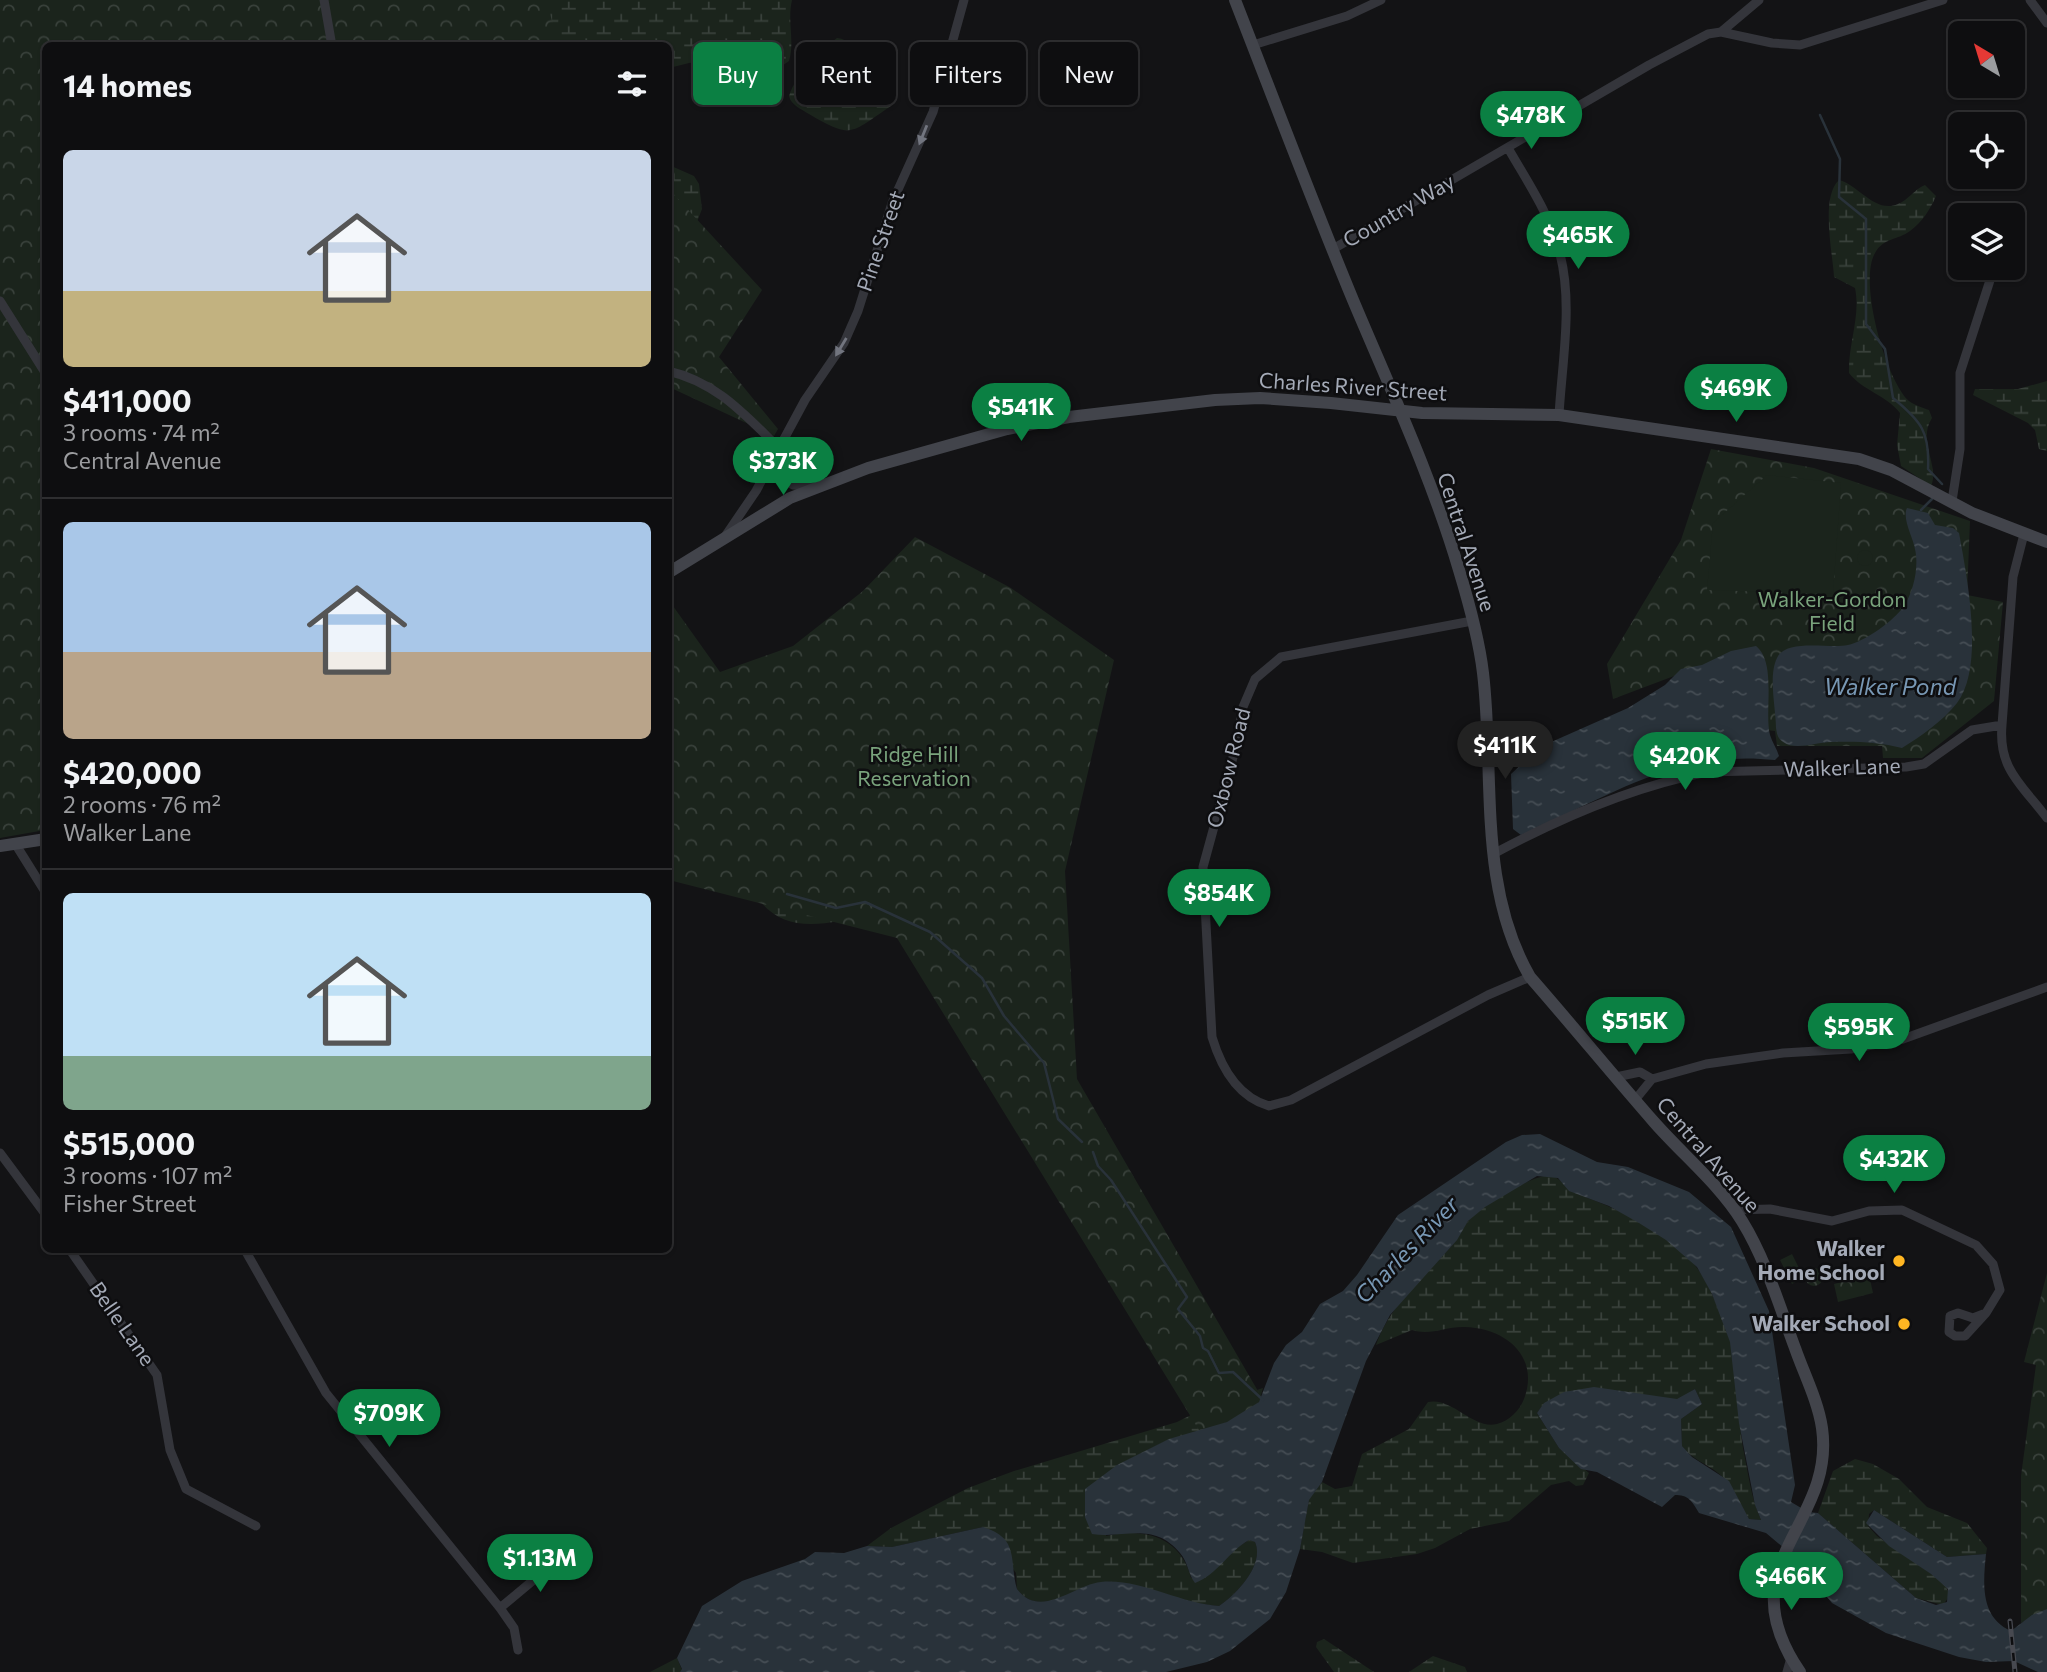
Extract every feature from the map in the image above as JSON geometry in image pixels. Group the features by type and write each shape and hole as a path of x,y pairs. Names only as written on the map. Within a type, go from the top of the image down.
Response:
{"main road":[{"name":"Central Avenue","path":"1235,0 1399,410 1459,569 1483,672 1495,853 1507,928 1530,977 1734,1210 1765,1268 1822,1429 1820,1469 1808,1504 1784,1551 1774,1583 1772,1607 1780,1636 1800,1672"},
{"name":"Charles River Street","path":"672,571 692,561 757,516 814,487 868,468 1007,429 1108,412 1222,399 1260,398 1422,413 1559,415 1859,459 1891,470 1972,513 2047,542"},
{"path":"0,846 42,840"}],"street":[{"path":"324,0 330,42"},
{"name":"Pine Street","path":"723,539 742,514 778,447 844,343 858,311 892,203 933,112 964,0"},
{"path":"1252,45 1347,16 1381,0"},
{"name":"Country Way","path":"1333,249 1649,65 1708,34 1721,32 1759,0"},
{"path":"1721,32 1772,43 1800,45 1943,0"},
{"path":"2030,0 2047,23"},
{"path":"1508,148 1539,202 1560,254 1565,314 1559,415"},
{"path":"1952,501 1960,449 1960,373 1990,280"},
{"path":"0,301 42,368"},
{"path":"672,372 690,376 720,392 778,447"},
{"path":"767,468 793,485 814,487"},
{"path":"2024,534 2012,577 2000,748 2004,762 2047,818"},
{"name":"Oxbow Road","path":"1472,621 1281,657 1255,679 1243,706 1235,750 1203,867 1212,1037 1219,1061 1246,1095 1269,1106 1291,1100 1488,995 1530,977"},
{"name":"Walker Lane","path":"1495,853 1587,809 1638,789 1677,778 1707,772 1906,767 1924,764 1972,730 2002,725"},
{"path":"16,845 42,887"},
{"path":"1635,1100 1652,1079 1729,1060 1840,1051 1903,1039 2047,987"},
{"path":"1616,1077 1640,1072 1652,1079"},
{"path":"0,1153 42,1210"},
{"path":"1734,1210 1770,1209 1832,1221 1869,1211 1902,1209 1976,1245 1993,1264 2000,1290 1986,1312"},
{"name":"Belle Lane","path":"71,1253 157,1375 170,1450 186,1489 256,1525"},
{"path":"246,1253 326,1393 500,1608 514,1628 518,1650"},
{"path":"500,1608 561,1557"},
{"path":"1787,1672 1791,1658"}],"green space":[{"path":"0,0 546,0 558,42 42,42 42,831 0,838"},
{"path":"488,0 792,0 791,53 789,61 782,66 782,42 693,42 693,62 672,67 672,42 509,42"},
{"path":"837,38 848,42 833,42"},
{"path":"796,82 796,105 892,105 859,127 843,130 823,122 797,106 792,102 789,96"},
{"path":"672,166 694,176 699,184 702,209 695,227 672,241"},
{"path":"1839,180 1882,205 1898,204 1925,185 1936,196 1914,227 1878,248 1871,267 1870,285 1877,330 1892,373 1909,401 1929,410 1932,418 1927,436 1933,470 1931,486 1901,466 1897,445 1900,413 1849,373 1856,309 1855,288 1834,277 1829,227 1830,199"},
{"path":"672,192 762,290 719,357 778,429 774,436 672,388"},
{"path":"2047,381 2047,451 2039,449 2035,430 2028,423 1973,395 1975,389 2018,389"},
{"name":"Walker-Gordon Field","path":"1711,449 1814,468 1970,521 1967,595 2003,602 1994,701 1922,758 1883,758 1882,746 1777,746 1775,731 1670,718 1682,673 1613,699 1607,664 1681,540"},
{"path":"1767,475 1841,483 1833,594 1707,590 1713,523"},
{"name":"Ridge Hill Reservation","path":"915,537 1011,588 1114,660 1065,871 1077,1079 1262,1398 1249,1411 1225,1423 1199,1430 897,938 672,881 672,605 720,672 793,646 863,591"},
{"path":"1865,550 1873,558 1865,566 1857,558"},
{"path":"753,891 839,921 801,924 790,921 770,911"},
{"path":"1550,1175 1576,1193 1628,1215 1660,1233 1686,1255 1702,1276 1730,1341 1737,1381 1743,1448 1752,1494 1761,1520 1749,1519 1724,1478 1682,1446 1681,1419 1702,1404 1695,1389 1677,1399 1583,1392 1549,1401 1537,1413 1559,1448 1589,1473 1583,1485 1576,1486 1569,1481 1551,1485 1509,1521 1470,1529 1435,1548 1417,1554 1353,1563 1322,1552 1300,1549 1309,1499 1322,1482 1335,1489 1352,1486 1362,1454 1409,1429 1428,1402 1446,1404 1488,1425 1506,1420 1520,1407 1528,1384 1523,1358 1506,1339 1494,1333 1465,1327 1426,1332 1412,1330 1376,1345 1389,1318 1451,1246 1470,1219 1508,1192 1530,1180"},
{"path":"1792,1254 1804,1278 1792,1284 1780,1260"},
{"path":"1814,1268 1820,1271 1823,1277 1820,1283 1814,1286 1808,1283 1805,1277 1808,1271"},
{"path":"2047,1273 2047,1609 2021,1623 2021,1476 2036,1365 2024,1362"},
{"path":"1869,1275 1873,1293 1838,1302 1834,1284"},
{"path":"1263,1388 1259,1402 1227,1422 1117,1465 1106,1536 1134,1533 1159,1538 1179,1553 1191,1578 1249,1540 1255,1542 1256,1560 1247,1578 1233,1595 1219,1606 1111,1582 1096,1584 1060,1598 1037,1602 1017,1589 1016,1573 983,1527 892,1547 867,1546 891,1528 968,1488 1014,1471 1177,1422 1211,1405"},
{"path":"1855,1459 1873,1464 1899,1479 1927,1507 1967,1523 1987,1548 1986,1554 1947,1557 1874,1510 1869,1514 1868,1526 1877,1536 1944,1583 1950,1595 1943,1605 1916,1598 1818,1513 1833,1471"},
{"path":"1324,1639 1374,1672 1334,1672 1316,1647 1317,1642"},
{"path":"1433,1656 1465,1667 1467,1672 1409,1672"},
{"path":"677,1658 682,1670 680,1672 650,1672"}],"water":[{"name":"Walker Pond","path":"1907,508 1928,513 1935,525 1953,528 1959,533 1969,596 1972,645 1965,687 1957,703 1931,728 1902,748 1858,742 1788,745 1778,737 1777,732 1773,674 1777,658 1789,648 1798,646 1840,646 1855,643 1879,630 1900,612 1913,586 1916,571 1915,549 1906,517"},
{"name":"Walker Pond","path":"1756,646 1766,664 1768,676 1769,725 1779,756 1775,760 1739,759 1674,769 1644,779 1521,835 1513,829 1511,774 1540,747 1628,708 1665,685 1681,669 1702,665 1731,651"},
{"name":"Charles River","path":"1540,1134 1597,1162 1628,1167 1689,1192 1731,1227 1769,1311 1795,1485 1791,1502 1808,1512 1818,1513 1916,1598 1936,1605 1947,1602 1948,1589 1931,1574 1889,1546 1866,1523 1874,1510 1947,1557 1986,1554 1986,1598 1994,1617 2001,1625 2011,1631 2032,1615 2047,1609 2047,1672 2038,1672 2014,1661 1986,1662 1959,1657 1886,1633 1832,1603 1790,1553 1766,1533 1699,1513 1684,1496 1675,1495 1662,1507 1597,1472 1581,1469 1559,1448 1537,1413 1544,1403 1564,1392 1594,1387 1677,1399 1695,1389 1702,1404 1681,1419 1682,1446 1692,1457 1729,1481 1749,1519 1761,1520 1755,1505 1739,1423 1730,1342 1712,1294 1697,1267 1666,1240 1639,1223 1609,1206 1569,1191 1558,1178 1537,1176 1485,1207 1468,1221 1457,1240 1390,1315 1366,1361 1322,1482 1309,1500 1300,1549 1286,1592 1270,1619 1230,1651 1207,1662 1166,1672 680,1672 682,1669 677,1658 702,1606 742,1581 805,1559 815,1552 844,1553 867,1546 892,1547 983,1527 1003,1537 1008,1544 1017,1589 1026,1598 1047,1601 1090,1584 1115,1582 1219,1606 1233,1595 1247,1578 1256,1560 1255,1542 1249,1540 1210,1574 1195,1583 1180,1553 1160,1537 1138,1533 1092,1534 1085,1517 1085,1489 1117,1465 1169,1439 1227,1422 1259,1402 1274,1363 1286,1345 1302,1332 1320,1304 1343,1291 1357,1275 1398,1215 1506,1142 1522,1135"}],"waterway":[{"path":"1820,115 1840,159 1839,197 1866,219 1866,324 1885,349 1893,398 1922,428 1927,446 1928,469 1942,484"},
{"path":"1921,510 1932,499"},
{"path":"787,894 836,908 865,902 930,932 982,978 1004,1016 1044,1063 1058,1119 1082,1142"},
{"path":"1093,1152 1098,1166 1111,1180 1187,1297 1178,1309 1200,1336 1203,1348 1208,1351 1219,1373 1233,1372 1263,1400"}],"railway":[{"path":"2010,1621 2015,1672"}],"place":[{"name":"Walker Home School","path":"1899,1261"},
{"name":"Walker School","path":"1904,1324"}]}
